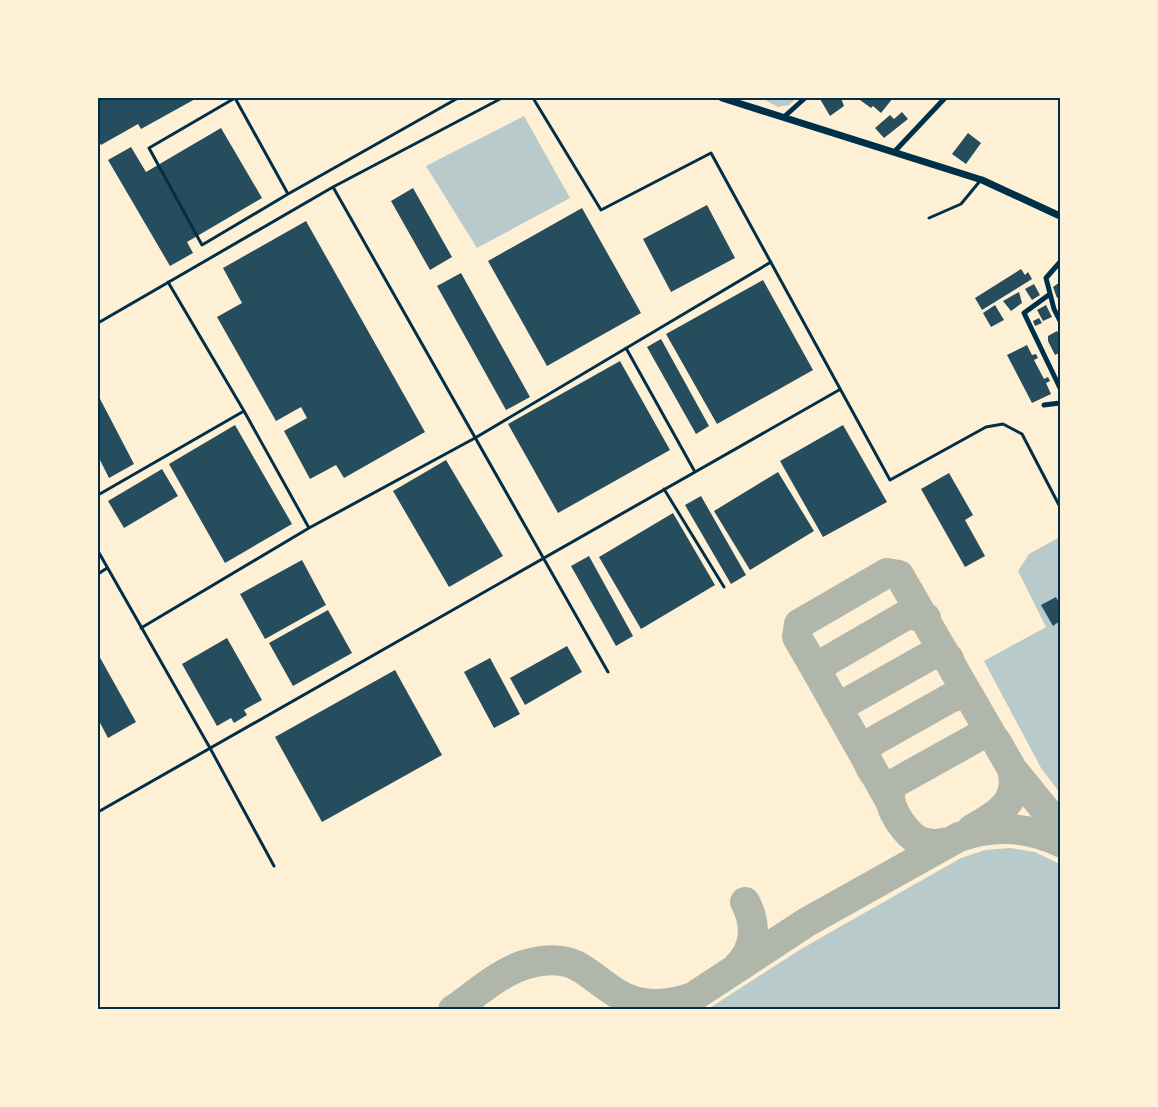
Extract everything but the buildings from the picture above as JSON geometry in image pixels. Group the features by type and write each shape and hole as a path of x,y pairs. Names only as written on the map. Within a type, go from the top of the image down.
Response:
{"street":[{"path":"722,98 896,150 982,180 1060,214"},
{"path":"785,116 805,98"},
{"path":"896,150 945,98"},
{"path":"1060,262 1046,278 1060,321"},
{"path":"1050,294 1024,313 1060,388"},
{"path":"1044,405 1060,403"}],"lane":[{"path":"288,194 235,98 149,148 202,245 458,98"},
{"path":"98,322 333,187 502,98"},
{"path":"533,98 602,210 711,153 890,480 986,427 1003,424 1022,434 1060,507"},
{"path":"929,218 961,204 982,180"},
{"path":"333,187 608,672"},
{"path":"141,628 309,528 475,438 771,262"},
{"path":"168,282 309,528"},
{"path":"626,348 695,472"},
{"path":"98,812 839,390"},
{"path":"98,495 244,411"},
{"path":"664,489 724,587"},
{"path":"98,552 210,748 274,866"},
{"path":"98,574 107,568"}],"shaded area":[{"path":"761,98 797,98 789,105 778,107"},
{"path":"524,116 570,198 477,248 426,166"},
{"path":"1060,537 1060,793 1041,768 984,661 1046,627 1018,571 1029,554"},
{"path":"1010,848 1035,852 1060,864 1060,1004 1055,1009 708,1009 801,949 961,858 985,850"}],"taxiway":[{"path":"815,668 797,637 799,624 887,573 899,575 994,739"},
{"path":"890,801 815,668 908,614 926,618"},
{"path":"837,708 933,654 949,659"},
{"path":"873,772 867,761 866,753 872,742 952,697 962,695 971,699"},
{"path":"948,842 928,843 910,835 899,821 891,804 891,789 895,783 981,735 988,735 996,741 1012,769 1060,828"},
{"path":"972,829 998,813 1010,799 1014,780 1012,769"},
{"path":"673,1010 807,922 959,837 985,830 1010,829 1035,833 1060,842"},
{"path":"737,967 748,952 753,936 753,927 745,902"},
{"path":"453,1010 488,984 517,967 557,960 578,966 618,994 635,1001 663,1004 690,998"}]}
